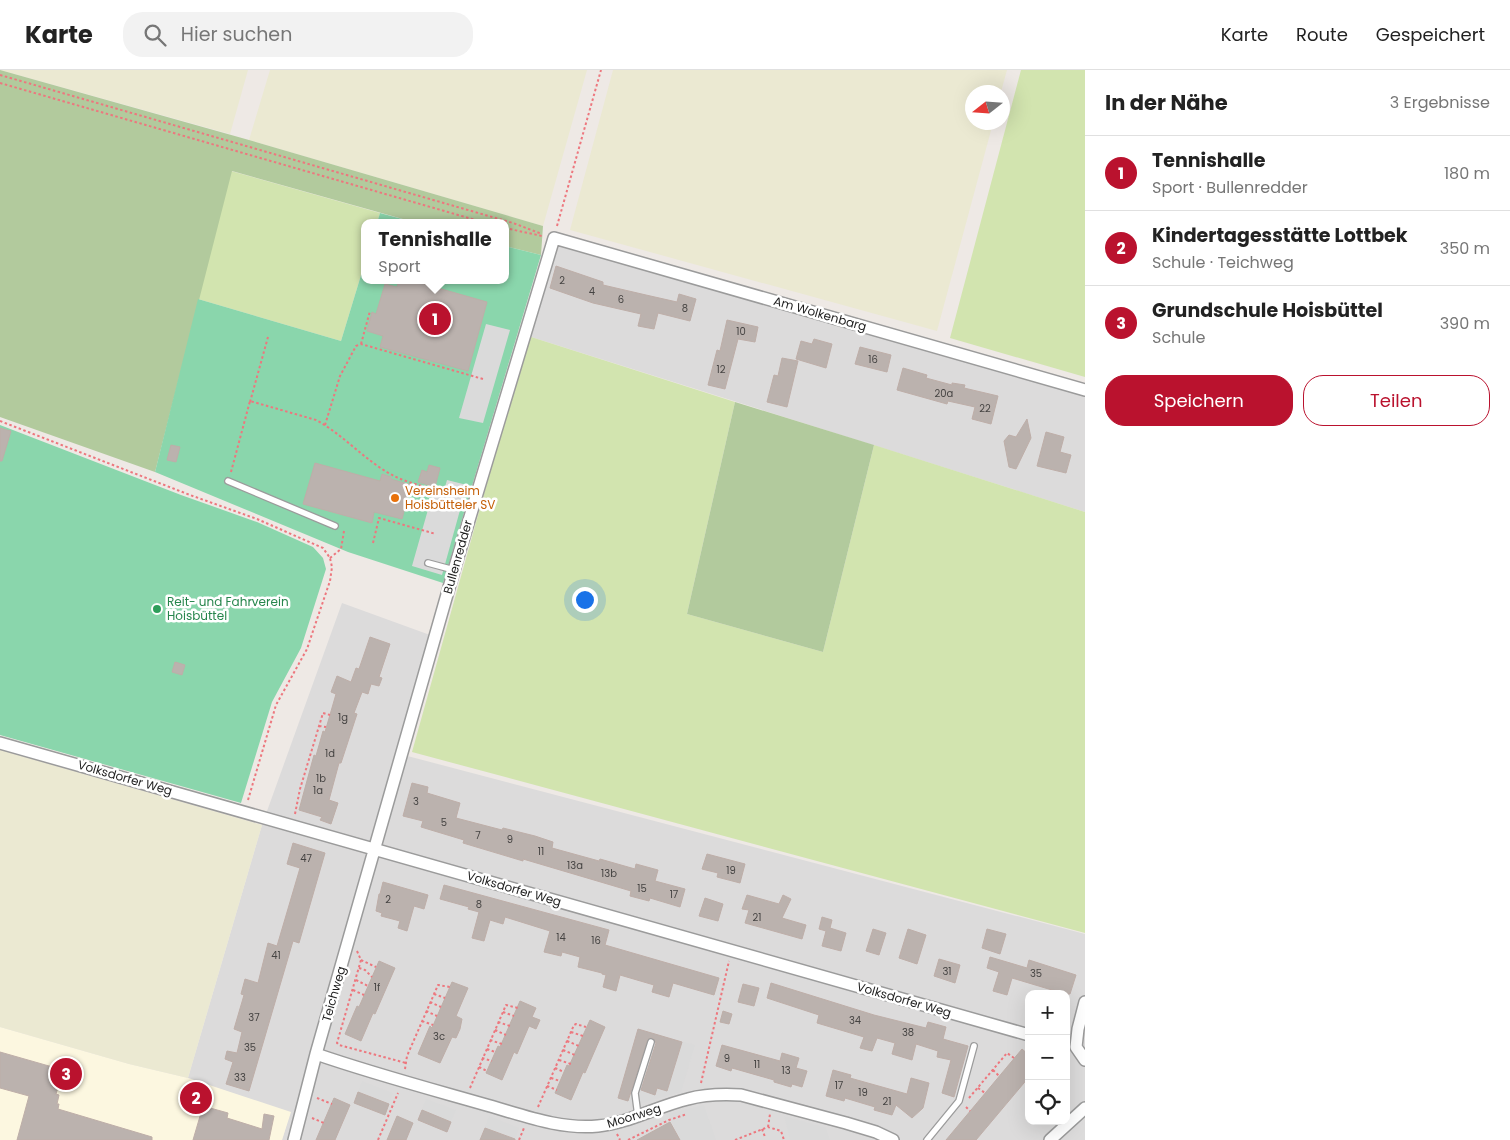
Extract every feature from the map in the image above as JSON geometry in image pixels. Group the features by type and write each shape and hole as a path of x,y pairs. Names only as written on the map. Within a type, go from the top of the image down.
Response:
{"street":[{"name":"Am Wolkenbarg","path":"554,238 1085,390"},
{"name":"Bullenredder","path":"375,849 454,570 554,238"},
{"name":"Volksdorfer Weg","path":"0,743 1025,1034"},
{"name":"Teichweg","path":"294,1140 316,1054 375,849"},
{"path":"1085,1002 1078,1029 1076,1047 1085,1060"},
{"name":"Moorweg","path":"316,1054 466,1099 534,1118 572,1126 598,1126 638,1116 698,1097 741,1095 861,1128 893,1140"},
{"path":"1050,1140 1085,1108"}],"lane":[{"path":"228,481 335,526"},
{"path":"428,563 454,570"},
{"path":"638,1116 635,1093 651,1042"},
{"path":"927,1140 959,1101 974,1046"}],"path":[{"path":"554,238 601,70"},
{"path":"0,75 500,219"},
{"path":"0,83 472,219"},
{"path":"509,222 554,238"},
{"path":"509,229 554,238"},
{"path":"362,344 370,311"},
{"path":"233,462 268,337"},
{"path":"325,425 340,376 356,346 362,344 483,379"},
{"path":"250,401 316,420 396,477 449,493"},
{"path":"228,481 250,401"},
{"path":"0,421 257,520 323,548 330,558 332,567 330,581 307,650 276,705 244,811"},
{"path":"373,543 379,518 436,534"},
{"path":"330,558 340,549 344,531"},
{"path":"292,826 300,789 322,713 330,715"},
{"path":"319,726 326,727"},
{"path":"350,935 361,960 337,1042 339,1045 361,1052 406,1063"},
{"path":"698,1097 732,952"},
{"path":"361,960 376,967"},
{"path":"359,968 365,970 372,977"},
{"path":"356,980 368,986"},
{"path":"378,1140 403,1081 407,1056 438,985 450,987"},
{"path":"353,990 364,995"},
{"path":"434,994 445,998"},
{"path":"430,1002 441,1007"},
{"path":"466,1099 506,1005 518,1008"},
{"path":"426,1011 437,1016"},
{"path":"503,1012 514,1016"},
{"path":"422,1020 433,1025"},
{"path":"498,1022 510,1026"},
{"path":"540,1102 574,1025 586,1028"},
{"path":"494,1030 506,1035"},
{"path":"571,1032 583,1036"},
{"path":"490,1040 502,1044"},
{"path":"567,1041 579,1046"},
{"path":"487,1049 495,1052"},
{"path":"563,1050 575,1055"},
{"path":"959,1101 971,1097 1007,1053 1014,1058"},
{"path":"482,1058 492,1061"},
{"path":"559,1060 571,1064"},
{"path":"479,1068 488,1071"},
{"path":"555,1068 564,1072"},
{"path":"992,1070 1000,1076"},
{"path":"551,1078 560,1081"},
{"path":"547,1086 557,1090"},
{"path":"978,1088 985,1093"},
{"path":"306,1095 332,1104"},
{"path":"628,1140 669,1120 687,1114"},
{"path":"735,1140 768,1127 781,1131 784,1140"},
{"path":"762,1129 765,1137"}],"shaded area":[{"path":"0,70 248,70 230,134"},
{"path":"270,70 587,70 543,226 249,140"},
{"path":"613,70 1007,70 1003,85 965,85 965,130 991,130 937,331 570,230"},
{"path":"556,245 1085,395 1085,512 528,336"},
{"path":"486,324 510,330 483,423 459,418"},
{"path":"447,480 467,485 442,575 412,566 433,492 443,494"},
{"path":"342,603 430,635 396,753 1085,934 1085,1140 282,1140 290,1113 188,1078 262,825"},
{"path":"0,750 262,825 188,1078 129,1064 0,1027"},
{"path":"0,1027 129,1064 188,1078 291,1112 282,1140 0,1140"},
{"path":"638,1029 695,1045 681,1092 639,1104 618,1098"},
{"path":"362,1081 393,1093 385,1115 354,1103"},
{"path":"426,1099 456,1110 447,1132 418,1120"},
{"path":"704,1105 716,1140 680,1140 668,1114"},
{"path":"489,1116 519,1128 515,1140 481,1138"},
{"path":"784,1116 826,1128 830,1140 790,1140"}],"green space":[{"path":"0,70 543,226 541,255 509,247 509,219 403,219 232,171 155,472 0,417"},
{"path":"1021,70 1085,70 1085,377 950,338 1005,130 1010,130 1010,112"},
{"path":"231,171 380,213 378,219 361,219 361,275 341,341 198,299"},
{"path":"380,213 402,219 378,219"},
{"path":"509,247 541,255 443,583 348,552 155,472 198,299 341,341 361,275 361,284 509,284"},
{"path":"528,336 735,402 687,614 823,652 874,445 1085,512 1085,933 412,752"},
{"path":"735,402 874,445 823,652 687,614"},
{"name":"Reit- und Fahrverein Hoisbüttel","path":"0,425 181,495 257,522 313,547 323,558 326,569 301,648 272,702 241,803 0,735"}],"building":[{"path":"556,266 603,282 603,285 677,302 679,294 696,299 690,321 658,313 654,329 638,326 641,314 593,303 550,288"},
{"path":"385,284 397,287 398,284 424,284 487,302 468,371 380,347 383,336 367,331 372,312 376,314"},
{"path":"727,320 758,327 755,342 738,339 725,389 708,385 717,350 720,351"},
{"path":"814,339 832,344 826,368 796,359 801,341 812,344"},
{"path":"860,347 891,355 887,372 855,364"},
{"path":"782,358 798,361 787,407 767,402 774,375 778,376"},
{"path":"903,368 927,375 926,378 952,385 952,383 965,385 964,388 998,396 991,424 972,419 975,407 948,401 947,404 897,390"},
{"path":"1027,419 1031,438 1016,469 1009,467 1004,441 1009,435 1016,437"},
{"path":"0,428 11,431 2,461 0,461"},
{"path":"1046,432 1064,437 1060,452 1071,455 1066,473 1037,466"},
{"path":"171,445 180,447 176,462 167,460"},
{"path":"315,463 380,481 382,474 411,485 402,519 374,512 372,523 303,504"},
{"path":"429,465 440,468 435,487 418,482 422,470 427,472"},
{"path":"370,637 390,644 379,677 382,678 379,686 371,684 368,694 362,692 354,713 357,714 341,763 339,763 329,800 338,803 331,824 320,820 322,817 299,810 314,755 316,756 323,731 325,732 336,694 331,692 337,676 351,682 356,668 359,669"},
{"path":"175,662 185,665 182,675 172,672"},
{"path":"412,783 428,787 427,793 460,803 456,818 535,836 553,842 552,848 599,861 600,859 635,869 636,864 658,870 655,881 685,889 680,907 650,898 649,901 630,896 631,891 463,843 464,840 421,827 423,821 403,816"},
{"path":"293,843 325,853 299,943 293,941 249,1091 226,1084 233,1062 225,1059 227,1051 237,1053 242,1032 234,1029 244,995 241,994 245,979 258,983 268,943 277,946 300,868 287,864"},
{"path":"707,854 745,864 740,883 717,877 718,873 702,869"},
{"path":"383,882 428,895 424,909 414,906 407,931 398,928 400,921 381,916 382,913 376,911"},
{"path":"444,885 609,930 605,945 719,978 714,995 673,983 669,997 652,992 654,985 620,975 616,991 603,987 606,975 578,967 580,957 562,952 561,956 544,952 550,931 505,917 503,924 490,920 484,941 472,938 479,912 468,909 469,907 440,899"},
{"path":"747,895 779,904 783,895 791,899 782,918 806,925 802,939 745,923 749,910 742,909"},
{"path":"705,898 723,904 718,921 699,916"},
{"path":"822,917 832,920 830,928 846,933 841,951 822,946 826,931 819,929"},
{"path":"873,929 886,933 879,955 866,951"},
{"path":"908,929 926,935 917,964 899,958"},
{"path":"987,929 1006,934 1000,954 982,948"},
{"path":"990,957 1027,968 1029,960 1076,975 1070,994 1070,990 1052,990 1012,978 1007,995 993,991 999,972 987,968"},
{"path":"939,959 960,965 955,983 934,976"},
{"path":"379,961 395,968 361,1041 345,1034"},
{"path":"452,982 468,988 456,1016 462,1019 460,1029 456,1038 452,1037 440,1063 418,1054 430,1026 432,1028"},
{"path":"771,983 874,1015 926,1028 928,1022 946,1027 943,1039 968,1046 954,1097 942,1093 951,1060 937,1057 938,1051 916,1044 912,1060 892,1054 895,1043 877,1038 872,1051 860,1048 864,1037 817,1023 819,1015 767,998"},
{"path":"743,984 759,988 754,1006 738,1002"},
{"path":"520,1001 536,1008 532,1017 540,1020 536,1029 529,1026 517,1054 514,1052 502,1080 486,1073 498,1046 500,1047"},
{"path":"723,1011 732,1014 729,1024 720,1022"},
{"path":"590,1020 605,1027 571,1100 555,1093"},
{"path":"638,1029 682,1042 667,1091 657,1088 655,1095 641,1090 656,1043 653,1038 648,1039 628,1101 618,1098"},
{"path":"722,1045 780,1061 782,1053 799,1058 796,1068 807,1071 802,1087 792,1084 791,1087 732,1068 731,1071 716,1066"},
{"path":"1022,1049 1025,1052 1025,1082 976,1140 946,1140"},
{"path":"0,1052 63,1070 56,1094 59,1095 58,1109 152,1137 152,1140 17,1140 29,1096 0,1088"},
{"path":"833,1070 851,1075 850,1078 907,1094 911,1078 929,1083 923,1108 912,1118 896,1105 892,1115 874,1110 875,1107 845,1098 844,1101 826,1096"},
{"path":"358,1092 389,1104 385,1115 354,1103"},
{"path":"334,1098 350,1105 335,1140 316,1140"},
{"path":"203,1106 228,1113 227,1118 262,1129 264,1114 274,1116 269,1140 193,1140"},
{"path":"422,1110 451,1122 447,1132 418,1120"},
{"path":"397,1116 413,1123 406,1140 387,1140"},
{"path":"670,1122 680,1140 637,1140"},
{"path":"485,1128 515,1139 515,1140 480,1140"}],"place":[{"name":"Tennishalle","path":"435,319"},
{"name":"Vereinsheim Hoisbütteler SV","path":"395,498"},
{"name":"Reit- und Fahrverein Hoisbüttel","path":"157,609"},
{"name":"Grundschule Hoisbüttel","path":"66,1074"},
{"name":"Kindertagesstätte Lottbek","path":"196,1098"}]}
